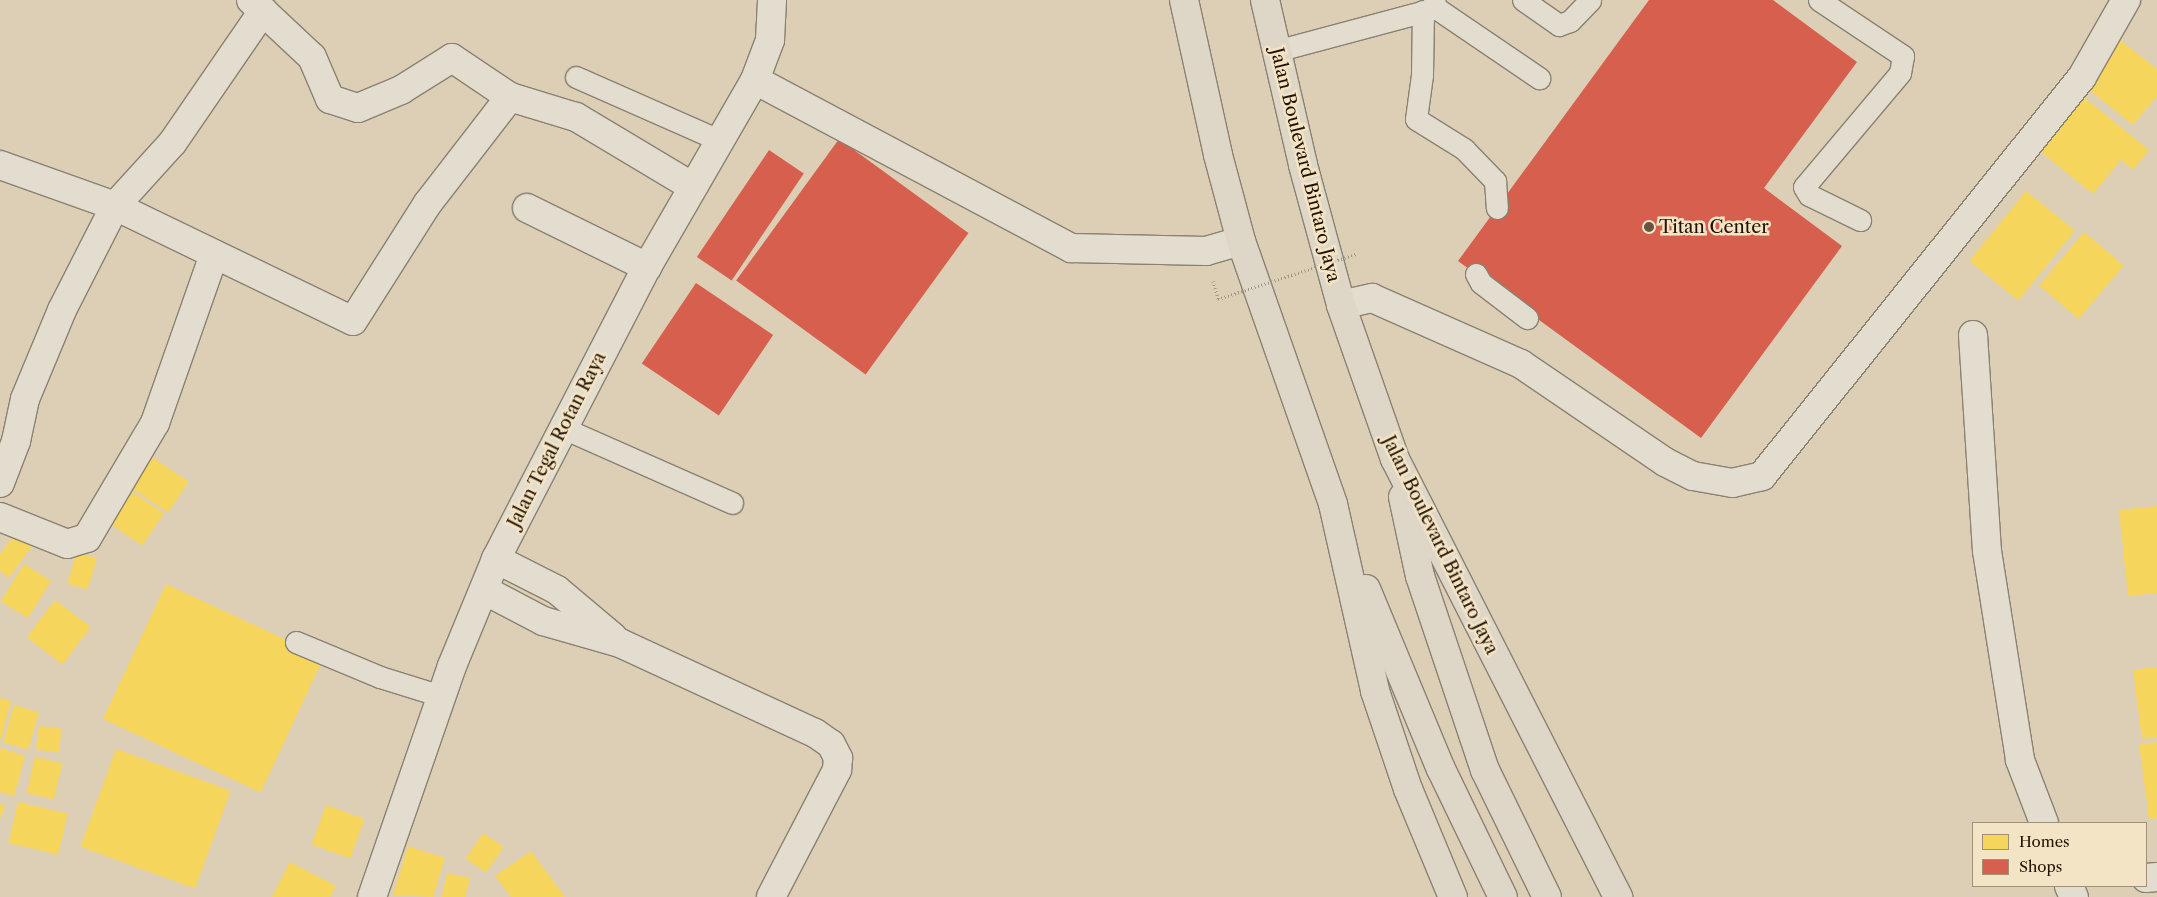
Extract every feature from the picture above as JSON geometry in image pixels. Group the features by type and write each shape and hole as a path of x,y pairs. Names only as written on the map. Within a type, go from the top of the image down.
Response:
{"main road":[{"path":"1184,0 1218,155 1241,241 1333,504 1426,733 1503,897"},
{"name":"Jalan Boulevard Bintaro Jaya","path":"1265,0 1276,51 1341,305 1394,459 1618,897"},
{"path":"1394,459 1420,576 1485,770 1547,897"},
{"path":"1333,504 1375,691 1408,789 1453,897"}],"street":[{"name":"Jalan Tegal Rotan Raya","path":"372,897 441,696 496,559 647,267 755,80 770,40 772,0"},
{"path":"1341,305 1372,298 1521,364 1665,462 1693,476 1732,483 1762,476 2082,78 2126,0"},
{"path":"0,483 16,441 25,399 62,310 115,206 173,142 257,6 312,57 330,99 358,108 401,90 452,58 510,97 576,117 693,187"},
{"path":"755,80 1071,248 1206,251 1241,241"},
{"path":"0,165 115,206 353,321 428,203 510,97"},
{"path":"527,208 647,267"},
{"path":"0,517 67,544 87,538 155,423 207,275 217,256"},
{"path":"1973,335 1987,551 2020,760 2044,822"},
{"path":"496,559 557,590 620,642"},
{"path":"484,590 544,621 620,642 815,733 831,744 838,758 837,770 771,897"}],"lane":[{"path":"1523,0 1559,25 1570,21 1590,0"},
{"path":"1819,0 1903,56 1900,73 1804,187 1809,195 1860,220"},
{"path":"1276,51 1431,6 1539,78"},
{"path":"1431,6 1416,119 1464,149 1495,181 1497,208"},
{"path":"576,77 721,141"},
{"path":"1476,274 1481,283 1527,318"},
{"path":"563,428 732,503"},
{"path":"296,642 380,677 441,696"}],"path":[{"path":"1218,298 1356,254"}],"building: Homes":[{"path":"2120,40 2157,69 2157,96 2133,125 2083,85"},
{"path":"2081,95 2149,150 2133,170 2121,160 2093,194 2037,149"},
{"path":"2026,191 2075,231 2018,301 1969,261"},
{"path":"2084,232 2124,265 2079,319 2039,286"},
{"path":"149,455 189,482 168,513 128,486"},
{"path":"125,487 164,513 142,546 103,519"},
{"path":"2157,506 2157,593 2128,596 2119,510"},
{"path":"16,533 33,545 9,578 0,571 0,554"},
{"path":"77,552 97,558 87,590 67,584"},
{"path":"24,564 51,581 28,618 1,601"},
{"path":"166,584 324,658 261,793 103,719"},
{"path":"55,600 91,627 63,665 27,638"},
{"path":"2157,667 2157,737 2142,739 2133,670"},
{"path":"0,698 11,701 1,739 0,739"},
{"path":"14,705 39,712 28,750 3,742"},
{"path":"39,726 62,729 59,753 36,750"},
{"path":"2157,742 2157,818 2149,819 2139,744"},
{"path":"0,748 25,756 14,796 0,792"},
{"path":"116,749 231,791 195,888 80,847"},
{"path":"35,757 62,763 54,799 27,793"},
{"path":"18,802 68,813 58,854 9,843"},
{"path":"0,804 5,806 0,819"},
{"path":"326,805 365,819 350,858 312,844"},
{"path":"483,833 504,847 486,873 466,859"},
{"path":"408,846 445,858 433,897 393,895"},
{"path":"531,851 565,897 511,897 495,876"},
{"path":"290,862 336,886 330,897 272,897"},
{"path":"447,873 470,878 465,897 442,897"}],"building: Shops":[{"name":"Titan Center","path":"1649,0 1773,0 1857,62 1764,188 1842,246 1701,438 1458,261"},
{"path":"839,139 968,233 866,375 736,281"},
{"path":"769,150 804,173 732,280 697,257"},
{"path":"696,283 773,335 719,415 642,363"}],"place":[{"name":"Titan Center","path":"1649,227"}]}
